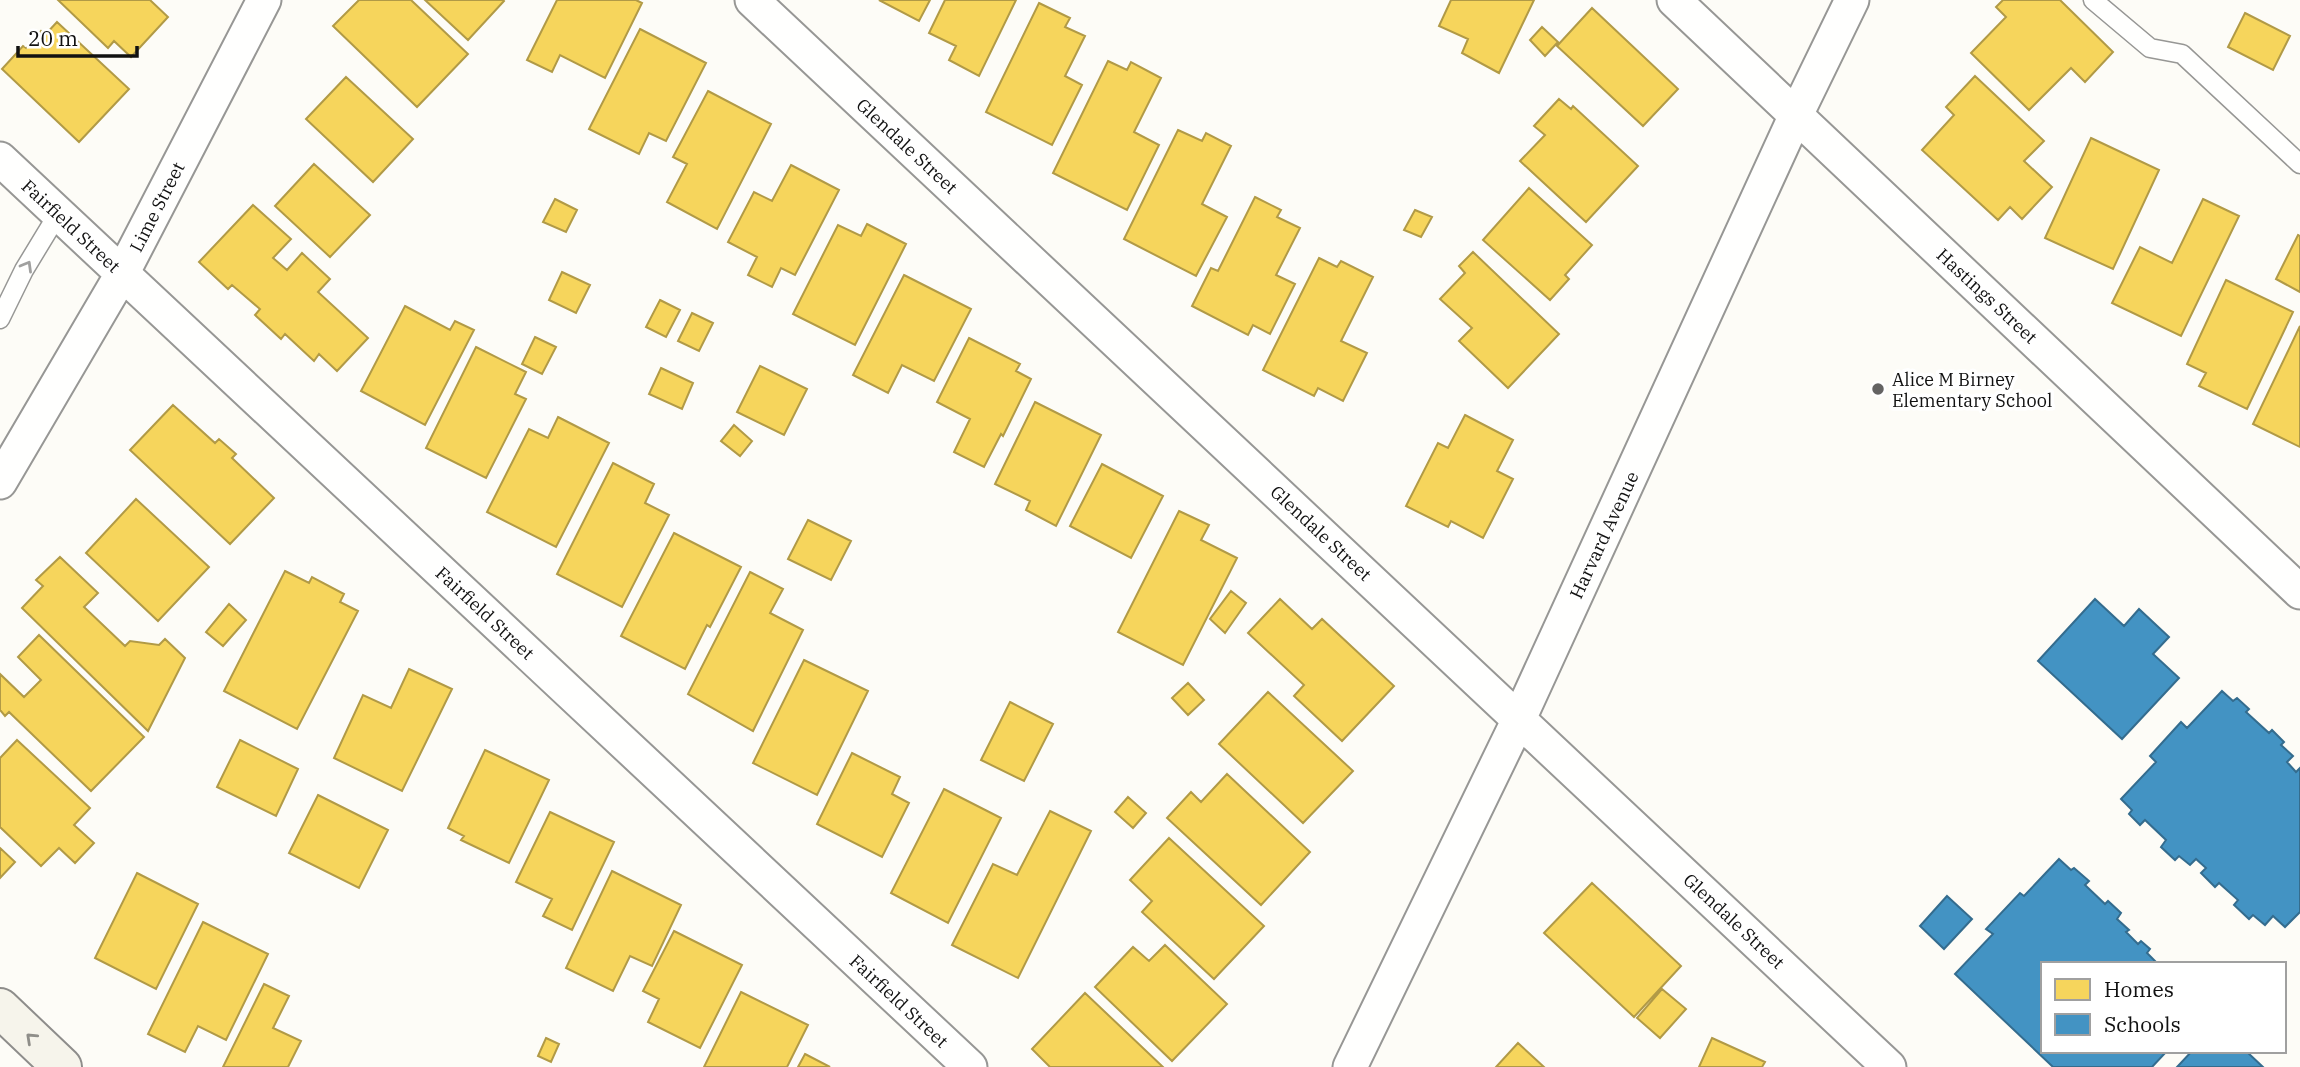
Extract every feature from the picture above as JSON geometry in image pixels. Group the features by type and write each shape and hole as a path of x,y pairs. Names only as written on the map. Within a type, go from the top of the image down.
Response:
{"main road":[{"path":"0,1008 62,1067"}],"street":[{"name":"Lime Street","path":"0,482 122,274 264,0"},
{"name":"Glendale Street","path":"752,0 1889,1067"},
{"name":"Hastings Street","path":"1674,0 2300,592"},
{"name":"Harvard Avenue","path":"1350,1067 1519,719 1796,115 1852,0"},
{"name":"Fairfield Street","path":"0,159 970,1067"}],"lane":[{"path":"2093,0 2150,48 2182,54 2300,164"},
{"path":"0,319 24,270 58,214"}],"building: Homes":[{"path":"58,0 150,0 168,17 131,57 114,41 108,48"},
{"path":"359,0 411,0 468,54 417,107 333,26"},
{"path":"425,0 503,0 504,1 468,40"},
{"path":"557,0 636,0 642,3 605,78 560,55 552,72 527,60"},
{"path":"879,0 930,0 919,21"},
{"path":"945,0 1016,0 979,76 949,60 956,46 929,33"},
{"path":"1451,0 1534,0 1499,73 1462,53 1468,39 1439,26"},
{"path":"2003,0 2060,0 2113,52 2085,82 2071,68 2029,110 1971,53 2006,17 1996,7"},
{"path":"1039,3 1070,18 1065,27 1085,36 1065,76 1082,85 1052,145 986,112"},
{"path":"1592,8 1678,89 1643,126 1557,46"},
{"path":"2245,13 2290,36 2273,70 2228,47"},
{"path":"57,22 129,89 79,142 2,69 23,46 26,48 41,31 45,35"},
{"path":"1542,27 1558,42 1545,56 1530,40"},
{"path":"640,29 706,63 666,141 649,133 639,154 589,129"},
{"path":"1108,61 1127,70 1131,62 1161,78 1134,132 1159,145 1127,210 1053,173"},
{"path":"1975,76 2044,141 2024,161 2052,187 2022,219 2010,207 1998,220 1922,150 1954,115 1946,107"},
{"path":"346,77 413,139 373,182 306,119"},
{"path":"708,91 771,124 717,229 667,202 687,164 673,157"},
{"path":"1559,99 1571,109 1573,106 1638,166 1586,222 1520,161 1545,135 1534,126"},
{"path":"1178,130 1202,141 1206,133 1231,146 1202,204 1227,217 1196,276 1124,239"},
{"path":"2091,138 2159,170 2113,269 2045,238"},
{"path":"314,164 370,215 330,257 275,206"},
{"path":"791,165 839,190 795,275 781,268 772,287 748,275 757,257 728,242 754,192 772,201"},
{"path":"1529,188 1592,245 1565,275 1569,279 1550,300 1483,240"},
{"path":"1255,197 1281,210 1277,217 1300,228 1276,275 1295,284 1270,334 1253,325 1248,335 1192,306 1211,268 1218,271"},
{"path":"555,199 577,210 566,232 543,222"},
{"path":"2203,199 2239,216 2181,336 2112,303 2140,247 2172,263"},
{"path":"253,205 291,239 273,258 287,270 302,253 330,279 318,292 368,338 337,371 319,354 314,361 285,334 281,339 255,315 260,309 232,285 228,289 199,262"},
{"path":"1415,210 1432,217 1421,237 1404,230"},
{"path":"867,224 906,244 855,345 793,314 838,225 861,236"},
{"path":"2298,235 2300,236 2300,292 2276,279"},
{"path":"1473,252 1559,334 1508,388 1459,341 1472,328 1440,299 1465,273 1459,266"},
{"path":"1319,258 1337,267 1341,261 1373,277 1341,341 1367,353 1343,401 1318,388 1314,396 1263,370"},
{"path":"562,272 590,285 576,313 549,300"},
{"path":"904,275 971,309 934,381 902,365 888,393 853,375"},
{"path":"2226,280 2293,312 2247,409 2199,386 2206,373 2187,364"},
{"path":"660,300 680,310 666,337 646,327"},
{"path":"405,306 450,330 455,321 474,330 425,425 361,391"},
{"path":"692,313 713,323 699,351 678,341"},
{"path":"2300,326 2300,447 2253,424"},
{"path":"535,337 556,347 542,374 522,364"},
{"path":"969,338 1020,364 1016,371 1031,379 1003,436 1001,434 984,467 954,452 970,419 937,402"},
{"path":"476,347 526,372 515,394 526,399 486,478 426,448"},
{"path":"760,366 807,389 784,435 737,412"},
{"path":"661,368 693,383 682,409 649,394"},
{"path":"1035,402 1101,435 1056,526 1026,510 1030,501 995,484"},
{"path":"173,405 215,443 219,439 236,454 232,458 274,498 230,544 130,450"},
{"path":"1465,415 1513,440 1497,471 1513,479 1483,538 1451,521 1448,527 1406,506 1438,443 1448,448"},
{"path":"558,417 609,443 556,547 487,512 529,429 548,438"},
{"path":"734,425 752,441 740,456 721,441"},
{"path":"613,463 654,484 645,503 669,515 622,607 557,574"},
{"path":"1102,464 1163,496 1131,558 1070,526"},
{"path":"136,499 209,567 158,621 86,553"},
{"path":"1179,511 1209,525 1201,540 1237,558 1183,665 1118,632"},
{"path":"808,520 851,541 831,580 788,559"},
{"path":"674,533 741,567 685,669 621,636"},
{"path":"60,557 98,593 84,607 125,646 130,641 159,645 165,639 185,658 148,731 22,608 43,586 36,580"},
{"path":"285,571 309,583 312,577 344,594 340,602 358,611 297,729 224,691"},
{"path":"750,572 783,589 770,613 803,630 753,731 688,694"},
{"path":"1231,591 1246,603 1225,633 1210,619"},
{"path":"1280,599 1312,629 1322,619 1394,686 1342,741 1294,696 1304,685 1248,633"},
{"path":"229,604 246,620 223,646 206,632"},
{"path":"39,635 144,737 91,791 9,712 5,716 0,710 0,674 24,697 41,680 18,657"},
{"path":"804,660 868,691 817,795 753,763"},
{"path":"409,669 452,689 402,791 334,758 363,695 391,708"},
{"path":"1188,683 1204,700 1188,715 1172,698"},
{"path":"1268,692 1353,771 1303,823 1219,744"},
{"path":"1010,702 1053,724 1024,781 981,760"},
{"path":"17,740 90,808 74,825 94,843 75,863 59,848 41,866 0,827 0,758"},
{"path":"240,740 298,769 276,816 217,787"},
{"path":"485,750 549,780 509,863 461,840 464,836 448,828"},
{"path":"852,753 900,777 892,794 909,803 882,857 817,824"},
{"path":"1227,774 1310,852 1261,905 1167,818 1191,792 1201,802"},
{"path":"944,789 1001,818 948,923 891,893"},
{"path":"318,795 388,830 359,888 289,853"},
{"path":"1128,797 1146,813 1133,828 1115,812"},
{"path":"1050,811 1091,831 1018,978 952,945 993,864 1017,875"},
{"path":"550,812 614,842 572,930 543,916 552,899 516,882"},
{"path":"1169,838 1264,926 1214,979 1142,912 1152,901 1130,880"},
{"path":"0,848 15,862 0,878"},
{"path":"612,871 681,905 652,966 630,956 613,991 566,968"},
{"path":"137,873 198,904 156,989 95,958"},
{"path":"1592,883 1681,966 1634,1017 1544,933"},
{"path":"203,922 268,954 226,1040 198,1026 185,1052 148,1034"},
{"path":"674,931 742,965 700,1048 648,1022 659,999 643,991"},
{"path":"1165,945 1227,1004 1172,1061 1095,987 1133,947 1149,961"},
{"path":"264,984 289,996 273,1028 301,1041 288,1067 223,1067"},
{"path":"1662,989 1686,1009 1660,1038 1637,1018"},
{"path":"741,992 808,1025 787,1067 704,1067"},
{"path":"1085,993 1163,1067 1050,1067 1032,1049"},
{"path":"546,1038 559,1044 551,1062 538,1056"},
{"path":"1712,1038 1765,1062 1762,1067 1699,1067"},
{"path":"1518,1043 1544,1067 1496,1067"},
{"path":"805,1054 830,1067 798,1067"}],"building: Schools":[{"path":"2095,599 2124,626 2139,609 2169,637 2153,654 2179,678 2122,739 2038,661"},
{"path":"2222,691 2233,701 2237,698 2249,709 2246,712 2269,733 2272,730 2284,742 2281,745 2293,756 2287,762 2296,772 2300,768 2300,912 2285,927 2273,916 2265,925 2253,915 2249,919 2234,905 2238,900 2219,883 2215,887 2201,873 2206,868 2196,859 2190,865 2179,856 2175,860 2161,847 2166,840 2145,820 2140,825 2129,814 2132,810 2121,799 2156,762 2150,756 2181,722 2187,728"},
{"path":"2059,859 2089,881 2085,885 2105,904 2108,901 2121,913 2117,919 2129,930 2126,932 2138,944 2141,941 2150,949 2147,953 2156,962 2041,962 2041,1053 2165,1053 2152,1067 2053,1067 1955,974 1993,934 1986,929 2020,893 2024,896"},
{"path":"1947,896 1972,919 1944,949 1920,926"},
{"path":"2190,1053 2248,1053 2263,1067 2177,1067"}],"place":[{"name":"Alice M Birney Elementary School","path":"1878,389"}]}
